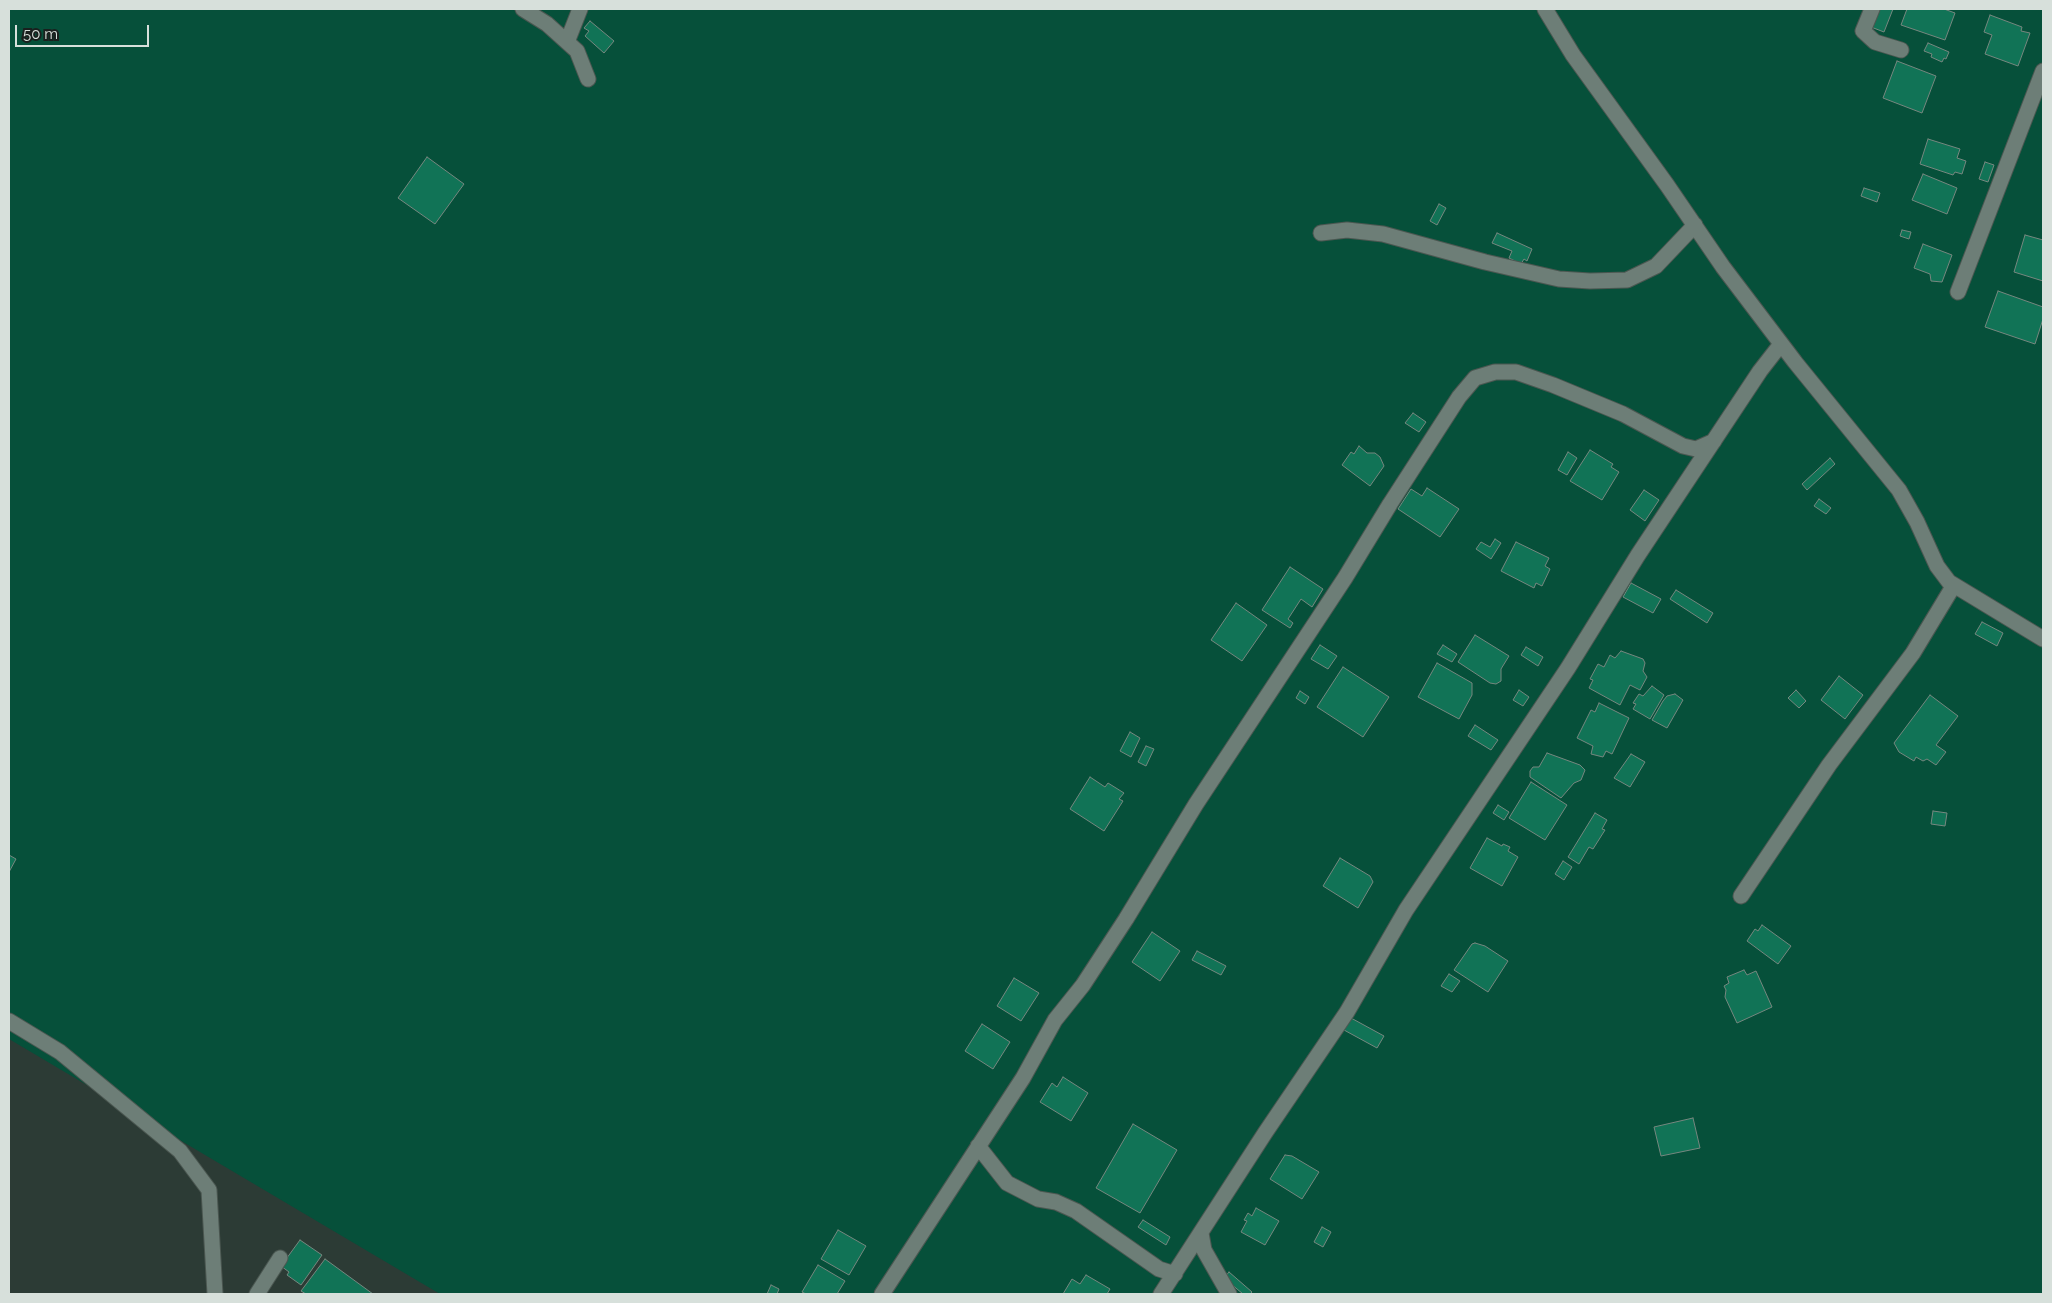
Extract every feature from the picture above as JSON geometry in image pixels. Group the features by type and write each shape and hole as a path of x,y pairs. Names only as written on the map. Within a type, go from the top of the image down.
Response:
{"street":[{"path":"523,9 547,24 577,51 588,79"},
{"path":"567,42 580,9"},
{"path":"1545,9 1573,55 1781,344 1899,490 1938,566 1954,586 2043,639"},
{"path":"1872,9 1863,32 1875,42 1901,50"},
{"path":"1958,292 2043,71"},
{"path":"1321,233 1347,230 1383,234 1485,262 1559,279 1590,281 1627,280 1656,266 1695,225"},
{"path":"1161,1294 1265,1133 1347,1012 1406,910 1568,668 1638,555 1760,372 1781,344"},
{"path":"882,1294 1023,1078 1055,1020 1083,985 1126,919 1196,804 1345,578 1459,396 1475,378 1495,372 1516,372 1553,384 1623,414 1682,446 1696,449 1714,441"},
{"path":"1741,896 1829,765 1913,653 1954,586"},
{"path":"9,1021 60,1052 180,1151 210,1190 215,1294"},
{"path":"978,1146 1008,1183 1038,1199 1056,1202 1076,1210 1159,1269 1175,1274"},
{"path":"1201,1233 1204,1250 1229,1294"},
{"path":"257,1294 280,1258"}],"green space":[{"path":"9,9 2043,9 2043,1294 440,1294 9,1039"}],"building":[{"path":"1879,9 1893,9 1884,32 1871,27"},
{"path":"1907,9 1944,9 1955,13 1945,40 1901,25"},
{"path":"1990,15 2022,27 2021,31 2030,33 2018,66 1985,54 1992,35 1984,32"},
{"path":"590,21 614,41 604,53 585,36 589,31 584,28"},
{"path":"1928,43 1949,52 1946,59 1944,58 1942,62 1931,57 1932,54 1924,51"},
{"path":"1897,61 1936,76 1922,113 1883,98"},
{"path":"1928,139 1960,149 1957,158 1966,161 1962,174 1955,172 1953,175 1920,164"},
{"path":"427,157 464,184 435,224 398,198"},
{"path":"1985,162 1994,165 1988,182 1979,179"},
{"path":"1923,174 1957,188 1947,214 1912,200"},
{"path":"1864,188 1880,193 1877,202 1861,196"},
{"path":"1439,204 1446,208 1437,225 1430,221"},
{"path":"1902,230 1911,232 1909,239 1900,236"},
{"path":"1497,233 1532,249 1527,261 1524,259 1521,264 1509,258 1512,251 1492,243"},
{"path":"2025,235 2043,240 2043,281 2014,272"},
{"path":"1923,244 1952,255 1942,282 1931,281 1930,274 1914,268"},
{"path":"1998,291 2043,307 2043,319 2035,344 1985,327"},
{"path":"1413,413 1426,422 1419,432 1405,423"},
{"path":"1359,446 1367,453 1375,453 1380,457 1384,466 1370,486 1342,465 1351,452 1354,454"},
{"path":"1590,450 1613,464 1611,467 1619,472 1602,500 1570,481"},
{"path":"1568,452 1577,458 1567,475 1558,470"},
{"path":"1830,458 1835,464 1807,490 1802,484"},
{"path":"1427,488 1459,509 1440,537 1398,509 1411,489 1422,496"},
{"path":"1644,490 1659,500 1645,521 1630,510"},
{"path":"1819,499 1831,508 1826,514 1814,506"},
{"path":"1495,539 1501,543 1491,559 1476,549 1481,542 1490,547"},
{"path":"1516,542 1549,558 1545,566 1550,569 1542,586 1536,583 1534,588 1501,571"},
{"path":"1290,567 1323,589 1312,607 1301,599 1288,619 1293,623 1290,628 1262,610"},
{"path":"1631,583 1661,599 1653,613 1623,597"},
{"path":"1676,590 1713,613 1707,623 1670,599"},
{"path":"1236,603 1267,625 1242,661 1211,640"},
{"path":"1982,622 2003,633 1997,646 1975,634"},
{"path":"1475,635 1509,656 1501,669 1501,681 1496,684 1490,683 1458,662"},
{"path":"1320,645 1337,656 1328,669 1311,659"},
{"path":"1443,645 1457,654 1452,662 1437,654"},
{"path":"1526,647 1543,657 1538,666 1521,655"},
{"path":"1621,651 1643,659 1645,663 1643,671 1647,677 1640,690 1630,685 1620,705 1589,688 1593,680 1590,679 1598,664 1604,667 1610,655 1615,658"},
{"path":"1437,663 1472,683 1472,695 1459,719 1418,697"},
{"path":"1343,667 1389,697 1363,737 1317,707"},
{"path":"1839,676 1863,695 1845,719 1821,700"},
{"path":"1652,686 1664,695 1650,719 1633,709 1636,704 1633,703 1639,694 1643,696"},
{"path":"1519,690 1529,697 1523,706 1513,700"},
{"path":"1796,690 1806,701 1799,708 1788,698"},
{"path":"1300,691 1309,697 1305,704 1296,698"},
{"path":"1675,694 1683,700 1667,728 1652,720 1667,696"},
{"path":"1930,695 1958,716 1936,745 1946,752 1936,765 1927,759 1923,761 1916,757 1914,761 1899,752 1894,743"},
{"path":"1599,703 1629,718 1612,754 1606,751 1603,757 1591,754 1593,746 1577,738 1591,710 1595,712"},
{"path":"1475,725 1498,740 1491,750 1468,736"},
{"path":"1130,732 1140,738 1131,757 1120,751"},
{"path":"1146,746 1154,749 1146,766 1138,762"},
{"path":"1547,753 1580,765 1585,770 1581,780 1574,783 1561,798 1530,777 1530,771 1533,767 1539,767"},
{"path":"1631,754 1645,762 1630,787 1614,778"},
{"path":"1090,777 1105,787 1108,783 1124,793 1119,799 1123,801 1104,831 1070,809"},
{"path":"1531,782 1567,805 1545,840 1509,818"},
{"path":"1498,805 1509,812 1504,820 1493,813"},
{"path":"1933,811 1947,813 1945,826 1931,824"},
{"path":"1595,813 1607,820 1602,829 1605,830 1593,849 1589,847 1579,864 1568,857"},
{"path":"1487,838 1502,846 1503,844 1510,847 1508,851 1518,857 1502,886 1470,868"},
{"path":"9,855 16,859 9,872"},
{"path":"1340,858 1370,876 1373,882 1358,908 1323,886"},
{"path":"1563,861 1572,867 1564,880 1555,874"},
{"path":"1762,925 1791,946 1778,964 1747,941 1755,929 1758,931"},
{"path":"1152,932 1180,951 1160,981 1132,962"},
{"path":"1472,944 1485,946 1508,961 1488,992 1454,970"},
{"path":"1197,951 1226,966 1221,975 1192,960"},
{"path":"1744,970 1747,975 1756,971 1772,1007 1737,1023 1725,997 1726,990 1724,986 1729,983 1727,977"},
{"path":"1449,974 1460,981 1452,992 1441,986"},
{"path":"1014,978 1039,993 1021,1021 997,1006"},
{"path":"1351,1018 1384,1036 1377,1048 1344,1030"},
{"path":"982,1024 1010,1042 993,1069 965,1051"},
{"path":"1063,1077 1088,1093 1071,1121 1040,1102 1052,1083 1057,1087"},
{"path":"1693,1118 1700,1148 1661,1156 1654,1127"},
{"path":"1133,1124 1177,1150 1140,1213 1096,1188"},
{"path":"1285,1155 1292,1156 1319,1172 1302,1199 1270,1179"},
{"path":"1256,1208 1279,1221 1265,1245 1241,1232 1247,1221 1244,1220 1248,1213 1252,1216"},
{"path":"1143,1220 1170,1237 1166,1245 1138,1227"},
{"path":"1322,1227 1331,1232 1323,1247 1314,1242"},
{"path":"838,1230 866,1246 849,1275 821,1259"},
{"path":"300,1240 322,1255 301,1285 287,1275 289,1272 281,1266"},
{"path":"325,1259 373,1294 306,1294 301,1291"},
{"path":"818,1265 845,1281 837,1294 806,1294 802,1292"},
{"path":"1229,1272 1252,1292 1250,1294 1243,1294 1224,1278"},
{"path":"1086,1275 1110,1289 1107,1294 1063,1294 1072,1279 1080,1284"},
{"path":"771,1285 779,1289 777,1294 767,1294"}]}
